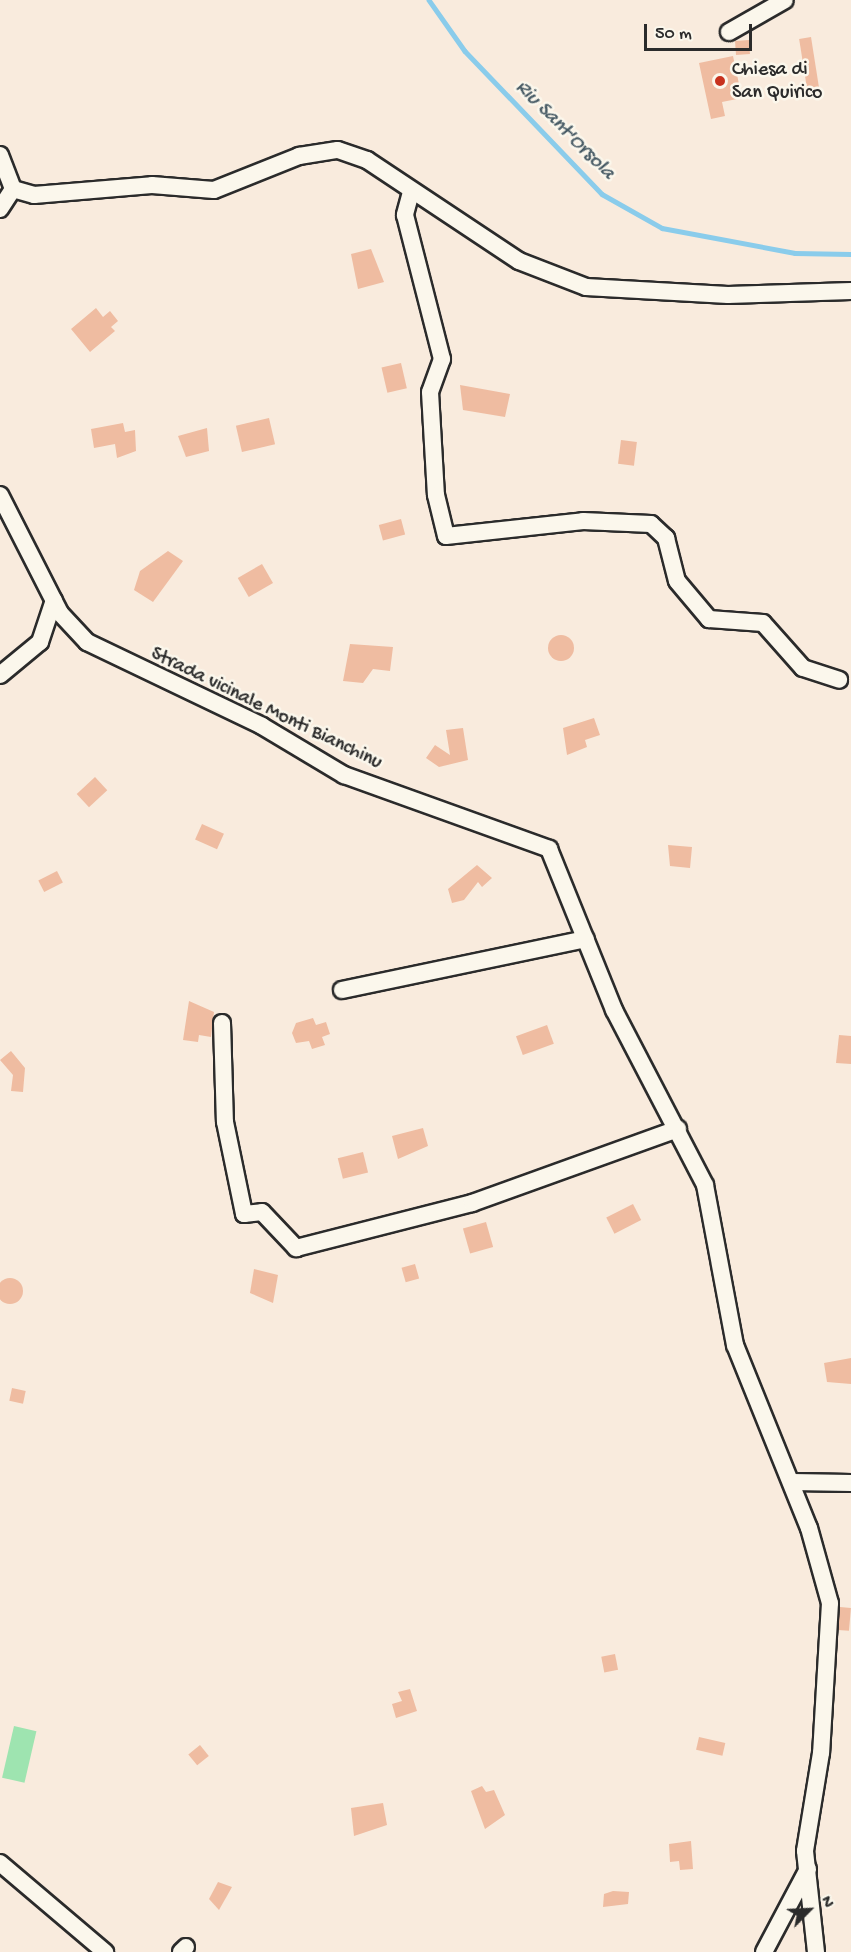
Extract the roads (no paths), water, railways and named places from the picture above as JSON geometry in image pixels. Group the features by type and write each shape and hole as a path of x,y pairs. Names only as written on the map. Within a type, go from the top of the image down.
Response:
{"street":[{"path":"729,32 786,0"},
{"path":"13,189 34,195 152,185 214,190 299,156 338,150 367,160 411,192 519,261 586,287 728,295 851,291"},
{"path":"0,155 13,189"},
{"path":"0,209 13,189"},
{"path":"411,192 405,215 442,359 430,392 436,495 446,536 583,521 651,524 666,538 677,581 698,610 719,622 763,623 803,668 839,680"},
{"name":"Strada vicinale Monti Bianchinu","path":"0,495 54,600 87,642 262,726 344,775 549,849 614,1010 678,1129 705,1185 735,1345 792,1482 830,1603 821,1753 805,1851 816,1952"},
{"path":"0,675 40,642 54,600"},
{"path":"342,990 586,939"},
{"path":"222,1023 225,1122 244,1214 262,1212 296,1248 472,1203 678,1129"},
{"path":"792,1482 851,1483"},
{"path":"805,1851 816,1861 827,1952"},
{"path":"0,1863 105,1952"},
{"path":"764,1952 808,1869"}],"waterway":[{"name":"Riu Sant'Orsola","path":"429,0 465,51 602,194 662,228 795,253 851,254"}],"place":[{"name":"Chiesa di San Quirico","path":"720,81"}]}
